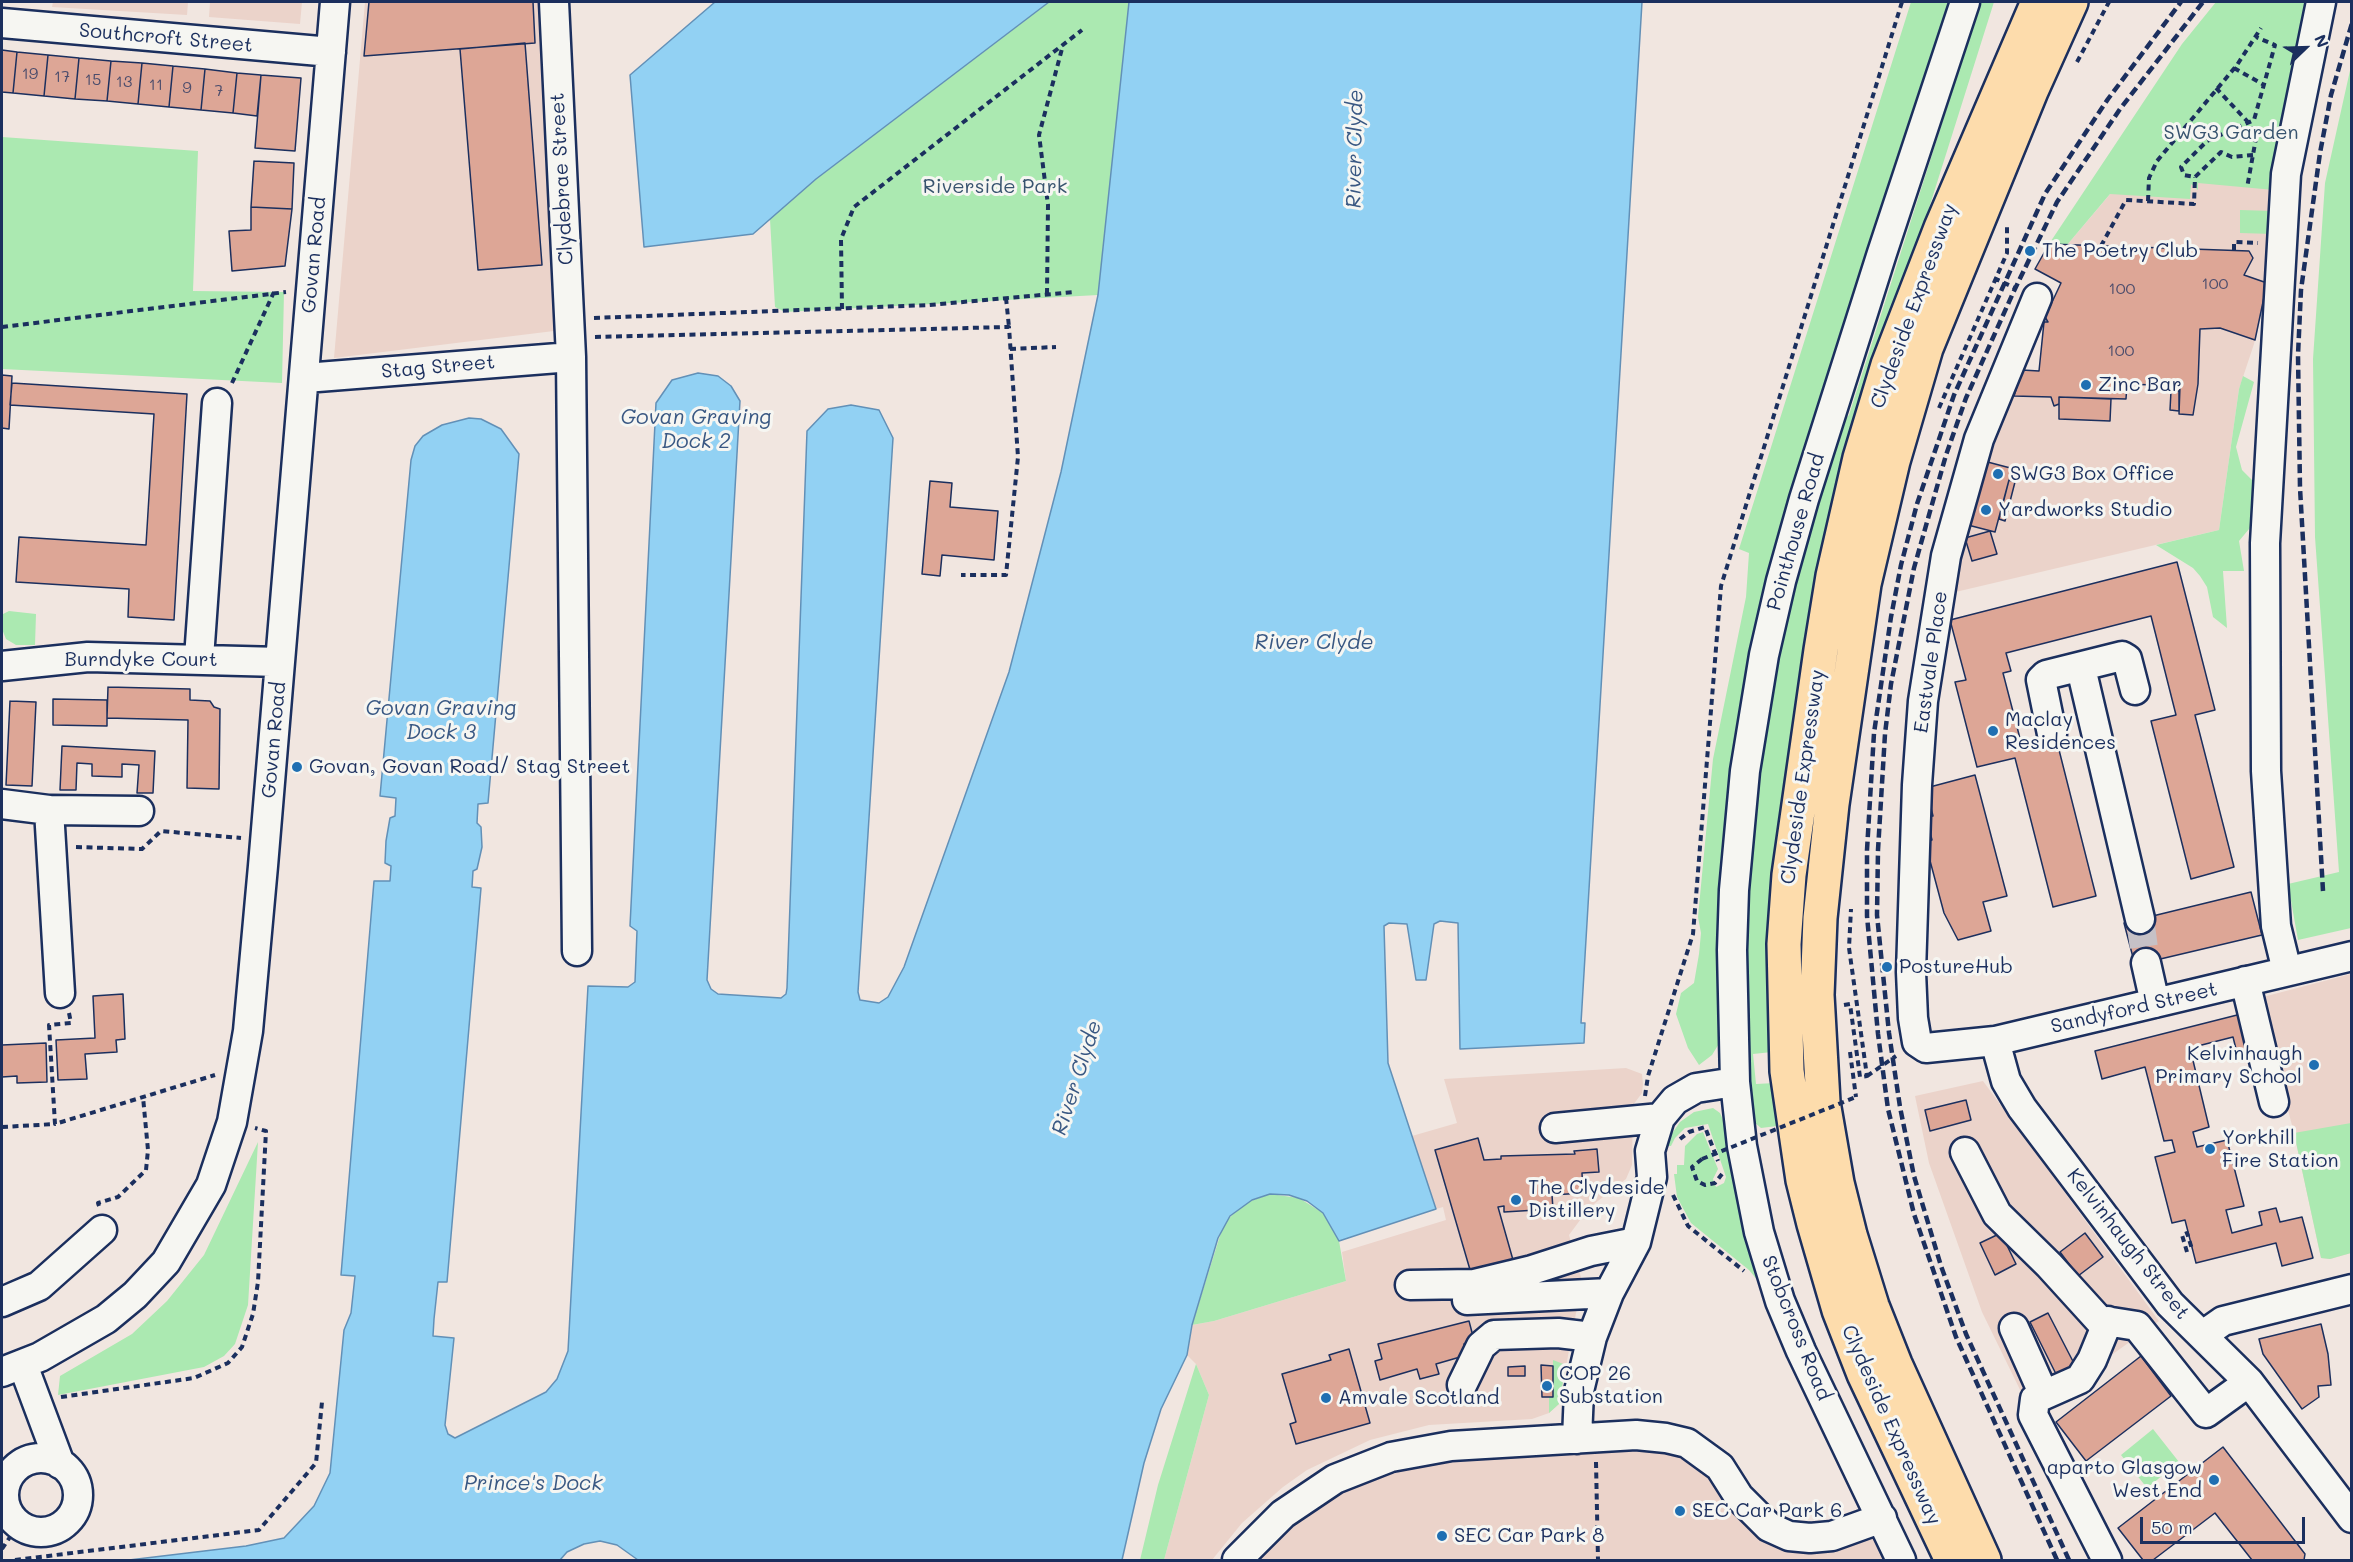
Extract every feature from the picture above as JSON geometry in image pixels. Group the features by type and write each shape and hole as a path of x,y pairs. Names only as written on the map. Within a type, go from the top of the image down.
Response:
{"main road":[{"path":"1924,272 1994,48 2013,2"},
{"name":"Clydeside Expressway","path":"1952,1560 1864,1374 1828,1276 1803,1180 1793,1121 1787,1071 1784,944 1789,875 1833,576 1860,458 1888,365 1924,272 2038,2"},
{"name":"Clydeside Expressway","path":"1984,1560 1872,1306 1837,1183 1823,1102 1817,995 1820,918 1832,804 1864,584 1893,461 1926,348 2031,91 2071,2"}],"street":[{"name":"Govan Road","path":"12,1368 77,1337 106,1319 135,1295 165,1262 211,1185 232,1122 243,1066 264,866 335,2"},
{"name":"Clydebrae Street","path":"554,2 570,338 578,951"},
{"name":"Pointhouse Road","path":"1735,1082 1732,950 1734,890 1745,771 1764,656 1804,500 1933,92 1965,2"},
{"path":"2287,971 2276,926 2266,771 2265,543 2286,174 2321,2"},
{"name":"Southcroft Street","path":"2,23 36,14 331,52"},
{"name":"Eastvale Place","path":"1917,1042 1913,1018 1911,972 1917,785 1923,701 1946,556 1979,439 2037,298"},
{"name":"Stag Street","path":"305,378 570,338"},
{"path":"199,658 217,403"},
{"path":"2052,734 2041,680 2046,675 2122,656 2127,659 2134,690"},
{"name":"Burndyke Court","path":"2,666 88,657 199,658 280,662"},
{"path":"2080,668 2140,919"},
{"path":"2,804 49,810 139,811"},
{"path":"49,810 60,993"},
{"name":"Sandyford Street","path":"1917,1042 1926,1048 1995,1041 2352,956"},
{"path":"2146,963 2155,1003"},
{"path":"2245,981 2274,1102"},
{"name":"Kelvinhaugh Street","path":"1995,1041 2006,1081 2022,1108 2170,1304 2249,1382 2352,1518"},
{"path":"1586,1438 1579,1391 1592,1336 1609,1293 1636,1242 1652,1178 1650,1151 1660,1118 1675,1100 1691,1090 1707,1085 1735,1082"},
{"name":"Stobcross Road","path":"1735,1082 1749,1188 1759,1232 1780,1300 1805,1360 1901,1560"},
{"path":"1555,1128 1660,1118"},
{"path":"1965,1152 1996,1214 2049,1265 2099,1320 2137,1326 2205,1413 2249,1382"},
{"path":"2,1302 39,1286 102,1230"},
{"path":"1410,1286 1474,1284 1532,1270 1591,1251 1636,1242"},
{"path":"2203,1335 2223,1322 2352,1289"},
{"path":"1453,1301 1609,1293"},
{"path":"2107,1560 2033,1415 2035,1399 2080,1379 2108,1321"},
{"path":"2014,1328 2044,1395"},
{"path":"1462,1384 1481,1346 1494,1335 1558,1333 1592,1336"},
{"path":"12,1368 38,1408 60,1464 75,1482 76,1506 71,1516 63,1525 46,1532 28,1531 8,1511 4,1492 38,1408"},
{"path":"1237,1560 1283,1514 1335,1479 1390,1457 1451,1446 1636,1435 1687,1443 1720,1467 1739,1497 1769,1527 1789,1536 1810,1538 1832,1536 1882,1518"},
{"path":"14,1469 48,1459 60,1464"}],"path":[{"path":"1660,1118 1644,1106 1648,1076 1692,934 1721,586 1902,2"},
{"path":"2148,201 2149,178 2157,160 2234,68 2261,28"},
{"path":"842,309 841,239 854,207 1082,30"},
{"path":"2195,177 2184,175 2181,167 2187,158 2219,134 2254,120 2275,45 2256,37"},
{"path":"1047,294 1048,205 1039,135 1063,45"},
{"path":"2234,68 2264,85"},
{"path":"2216,88 2248,122 2256,138 2247,188"},
{"path":"2101,246 2126,200 2194,204 2195,177 2221,152 2232,157 2253,155"},
{"path":"2234,250 2234,242 2281,244"},
{"path":"217,403 231,385 274,292"},
{"path":"2,327 178,307 274,292 310,293"},
{"path":"570,338 842,309 1075,292"},
{"path":"961,575 1006,575 1018,457 1006,298"},
{"path":"570,338 1009,327"},
{"path":"1010,349 1056,347"},
{"path":"51,846 142,849 161,831 242,838 240,847"},
{"path":"55,1124 50,1025 71,1023 67,1006 60,993"},
{"path":"1843,1005 1850,1004 1860,1077"},
{"path":"1867,1076 1917,1042"},
{"path":"2,1127 55,1124 243,1066"},
{"path":"102,1230 98,1203 118,1197 146,1170 148,1150 143,1097"},
{"path":"1721,1168 1718,1181 1701,1184 1694,1177 1692,1167 1702,1159 1856,1097"},
{"path":"38,1408 51,1398 194,1378 228,1363 242,1347 253,1314 258,1282 266,1131 232,1122"},
{"path":"1650,1151 1669,1151 1689,1132 1699,1127 1705,1127 1712,1147"},
{"path":"1673,1191 1679,1211 1688,1226 1748,1275"},
{"path":"15,1560 259,1530 316,1463 322,1402"},
{"path":"1586,1438 1598,1560"},
{"path":"2,1549 8,1511"}],"shaded area":[{"path":"53,2 188,2 187,15 52,7"},
{"path":"210,2 302,2 300,24 209,17"},
{"path":"365,2 541,2 562,330 334,358"},
{"path":"2316,2 2272,260 2254,344 2239,389 2219,530 1947,594 1988,462 2022,370 2039,371 2044,322 2047,321 2045,317 2061,283 2035,269 2049,244 2067,245 2190,100"},
{"name":"Kelvinhaugh Primary School","path":"2351,974 2351,1253 2330,1259 2321,1258 2294,1133 2259,998"},
{"path":"1626,1068 1642,1074 1643,1084 1642,1093 1633,1105 1632,1165 1626,1179 1589,1208 1569,1235 1582,1281 1559,1404 1549,1413 1532,1419 1429,1425 1370,1440 1307,1470 1283,1487 1242,1523 1212,1560 1164,1560 1209,1395 1196,1364 1187,1355 1192,1325 1214,1321 1346,1281 1342,1252 1446,1220 1443,1207 1436,1209 1412,1136 1457,1123 1444,1079"},
{"path":"1983,1081 2159,1321 2036,1409 2026,1402 1982,1312 1929,1163 1915,1096"},
{"path":"1668,1449 1765,1520 1873,1535 1884,1560 1249,1560 1319,1497 1462,1452"}],"green space":[{"name":"Riverside Park","path":"1049,2 1129,2 1098,295 785,312 775,307 770,219 816,179"},
{"path":"1911,2 1952,2 1792,496 1720,1042 1712,1055 1699,1065 1688,1048 1676,1014 1681,993 1694,983 1699,954 1701,933 1698,917 1713,759 1746,597 1749,553 1739,549"},
{"path":"1978,2 1994,2 1912,262 1787,782 1772,888 1772,1052 1753,1054 1756,1084 1775,1083 1777,1126 1761,1128 1754,1122 1748,1054 1746,912 1759,764 1777,661 1809,527 1841,423 1849,415 1960,67 1964,40"},
{"name":"SWG3 Garden","path":"2216,2 2316,2 2274,190 2198,183 2198,190 2191,184 2190,199 2110,194 2067,245 2049,244 2182,44"},
{"path":"2351,66 2351,928 2298,940 2288,884 2339,872 2315,537 2313,359 2325,183"},
{"path":"2,137 198,151 193,291 284,292 282,383 2,369"},
{"path":"2240,210 2273,211 2273,234 2240,233"},
{"path":"2243,376 2254,382 2236,447 2242,470 2256,484 2254,523 2239,541 2244,571 2223,571 2227,628 2213,617 2207,587 2200,576 2193,568 2156,545 2219,530 2239,389"},
{"path":"9,611 36,614 35,645 16,645 6,639 2,629 3,614"},
{"path":"1713,1108 1720,1113 1724,1122 1745,1232 1763,1287 1749,1270 1691,1223 1677,1197 1674,1174 1677,1174 1677,1165 1684,1165 1685,1146 1697,1134 1703,1132 1718,1169 1713,1179 1716,1187 1724,1183 1726,1177 1708,1124 1685,1128 1671,1146 1668,1146 1671,1135 1680,1122 1694,1112"},
{"path":"2351,1123 2351,1253 2330,1259 2321,1258 2294,1133"},
{"path":"258,1142 248,1305 235,1344 224,1356 204,1367 58,1395 60,1376 132,1334 167,1301 204,1255"},
{"path":"1270,1194 1299,1198 1323,1213 1339,1241 1346,1281 1214,1321 1192,1325 1224,1223 1245,1203"},
{"path":"1553,1360 1566,1365 1559,1404 1549,1413 1549,1397 1553,1396"},
{"path":"1196,1364 1209,1395 1164,1560 1140,1560 1158,1485"},
{"path":"2153,1429 2179,1462 2147,1488 2121,1455"}],"water":[{"path":"715,2 1049,2 816,179 753,234 644,247 630,75"},
{"name":"River Clyde","path":"1129,2 1642,2 1581,1023 1585,1023 1584,1043 1460,1049 1458,923 1440,921 1434,924 1426,980 1416,980 1407,924 1389,923 1384,926 1388,1063 1436,1209 1339,1241 1323,1213 1307,1201 1289,1195 1270,1194 1252,1200 1230,1216 1218,1238 1192,1325 1187,1355 1161,1409 1144,1463 1122,1560 638,1560 617,1545 600,1541 584,1544 567,1552 560,1560 129,1560 246,1546 284,1538 314,1506 330,1473 344,1330 351,1313 355,1276 341,1275 374,881 390,881 391,866 385,863 386,841 390,818 395,816 396,798 380,796 411,460 415,446 423,436 442,425 469,418 481,419 501,429 519,454 488,803 478,804 477,823 481,827 482,847 477,869 473,871 472,887 481,888 447,1282 438,1282 434,1319 433,1336 454,1338 445,1425 448,1434 455,1438 546,1392 557,1379 568,1351 588,986 628,987 635,982 637,931 630,926 656,403 672,380 698,373 718,376 731,386 740,401 707,980 711,989 718,994 781,998 786,994 787,988 807,431 828,409 851,405 879,410 893,438 858,992 860,1000 879,1003 888,997 904,967 1009,672 1061,472 1098,295"}],"building":[{"path":"369,2 533,2 535,43 364,56"},
{"path":"525,43 542,265 478,270 460,49"},
{"path":"2,50 17,52 13,93 2,92"},
{"path":"17,52 48,55 44,96 13,93"},
{"path":"48,55 79,58 75,99 44,96"},
{"path":"79,58 111,61 107,101 75,99"},
{"path":"111,61 142,63 138,104 107,101"},
{"path":"142,63 173,66 169,107 138,104"},
{"path":"173,66 205,69 201,110 169,107"},
{"path":"205,69 237,73 233,113 201,110"},
{"path":"237,73 261,75 257,116 233,113"},
{"path":"261,75 301,78 295,151 255,148"},
{"path":"254,161 294,163 292,209 251,207"},
{"path":"251,207 292,209 285,266 232,271 229,231 251,230"},
{"path":"2049,244 2249,251 2253,258 2244,275 2267,283 2255,340 2220,328 2200,329 2198,384 2193,415 2179,414 2180,386 2127,384 2126,399 2059,397 2059,404 2054,406 2051,397 2014,396 2022,370 2039,371 2044,322 2048,322 2045,317 2061,283 2035,269"},
{"path":"2,375 12,376 9,429 2,428"},
{"path":"12,383 187,394 174,620 128,617 129,589 16,582 19,537 146,545 154,414 10,405"},
{"path":"2171,391 2179,391 2179,411 2170,410"},
{"path":"2059,397 2111,399 2110,421 2059,419"},
{"path":"1980,460 2018,470 2015,482 2009,480 1995,532 1964,524"},
{"path":"2009,480 2015,482 2005,521 1999,519"},
{"path":"930,481 952,483 950,507 998,511 994,560 942,555 940,576 922,574"},
{"path":"1990,531 1997,554 1972,561 1965,538"},
{"name":"Maclay Residences","path":"2177,562 2215,710 2195,715 2234,867 2191,879 2151,721 2176,715 2151,616 2006,653 2011,671 2003,673 2023,750 2057,742 2096,896 2053,907 2015,758 1977,767 1955,682 1966,680 1950,620"},
{"path":"108,687 190,689 190,700 210,701 214,707 220,709 219,789 187,788 188,720 107,718"},
{"path":"53,699 107,700 107,726 53,725"},
{"path":"10,701 36,702 32,786 6,785"},
{"path":"62,746 155,751 153,793 137,793 139,765 122,764 122,777 92,776 92,764 77,763 76,790 60,790"},
{"path":"1975,775 2007,896 1983,902 1991,931 1958,940 1944,913 1925,842 1932,840 1926,817 1933,816 1926,788"},
{"path":"2251,892 2262,935 2135,965 2124,923"},
{"path":"123,994 125,1039 116,1040 117,1052 85,1054 87,1079 58,1080 56,1040 95,1038 93,996"},
{"path":"2245,1013 2255,1053 2238,1057 2233,1037 2190,1048 2209,1127 2193,1132 2197,1147 2227,1140 2244,1206 2226,1210 2232,1233 2262,1225 2259,1212 2276,1208 2280,1222 2302,1217 2313,1258 2282,1266 2276,1243 2196,1263 2185,1220 2172,1223 2155,1157 2175,1152 2172,1140 2164,1141 2145,1067 2102,1079 2095,1051"},
{"path":"46,1043 47,1082 17,1083 17,1076 2,1077 2,1045"},
{"path":"1966,1100 1971,1120 1930,1131 1925,1110"},
{"path":"1478,1138 1484,1160 1501,1159 1501,1156 1575,1154 1574,1151 1597,1149 1599,1172 1582,1173 1583,1193 1552,1195 1553,1209 1504,1212 1504,1206 1498,1207 1515,1267 1473,1280 1435,1150"},
{"path":"2001,1233 2016,1264 1995,1275 1980,1243"},
{"path":"2085,1233 2103,1257 2078,1276 2060,1252"},
{"path":"2048,1313 2079,1373 2060,1382 2030,1322"},
{"path":"1469,1321 1474,1340 1464,1344 1467,1355 1436,1364 1439,1374 1420,1379 1417,1369 1380,1380 1375,1361 1382,1359 1378,1344"},
{"path":"2321,1324 2328,1354 2331,1385 2318,1386 2319,1397 2302,1409 2263,1354 2259,1339"},
{"name":"Amvale Scotland","path":"1349,1349 1370,1423 1296,1444 1290,1424 1296,1422 1282,1374 1331,1360 1329,1355"},
{"path":"2141,1356 2171,1396 2086,1461 2056,1422"},
{"name":"COP 26 Substation","path":"1541,1365 1553,1366 1553,1397 1542,1397"},
{"path":"1525,1366 1525,1376 1508,1376 1508,1367"},
{"name":"aparto Glasgow West End","path":"2223,1447 2305,1554 2304,1560 2252,1560 2215,1513 2153,1560 2143,1560 2118,1528"}],"tunnel":[{"path":"2140,919 2146,963"}],"railway":[{"path":"2057,1560 1956,1337 1914,1214 1888,1109 1878,1034 1867,916 1867,850 1874,733 1901,565 1917,504 1954,395 2045,194 2108,99 2181,2"},
{"path":"2069,1560 1966,1334 1941,1266 1914,1176 1900,1107 1889,1033 1877,915 1878,850 1885,734 1891,684 1914,568 1946,455 1966,398 2057,202 2120,109 2203,2"},
{"path":"2323,891 2300,488 2298,355 2301,290 2320,153 2331,95 2352,23"}],"place":[{"name":"The Poetry Club","path":"2030,251"},
{"name":"Zinc Bar","path":"2086,385"},
{"name":"SWG3 Box Office","path":"1998,474"},
{"name":"Yardworks Studio","path":"1986,510"},
{"name":"Maclay Residences","path":"1993,731"},
{"name":"Govan, Govan Road/ Stag Street","path":"297,767"},
{"name":"PostureHub","path":"1887,967"},
{"name":"Kelvinhaugh Primary School","path":"2314,1065"},
{"name":"Yorkhill Fire Station","path":"2210,1149"},
{"name":"The Clydeside Distillery","path":"1516,1200"},
{"name":"COP 26 Substation","path":"1547,1386"},
{"name":"Amvale Scotland","path":"1326,1398"},
{"name":"aparto Glasgow West End","path":"2214,1480"},
{"name":"SEC Car Park 6","path":"1680,1511"},
{"name":"SEC Car Park 8","path":"1442,1536"}],"water label":[{"name":"Govan Graving Dock 2","path":"696,430"},
{"name":"Govan Graving Dock 3","path":"441,721"},
{"name":"Prince's Dock","path":"533,1484"}]}
